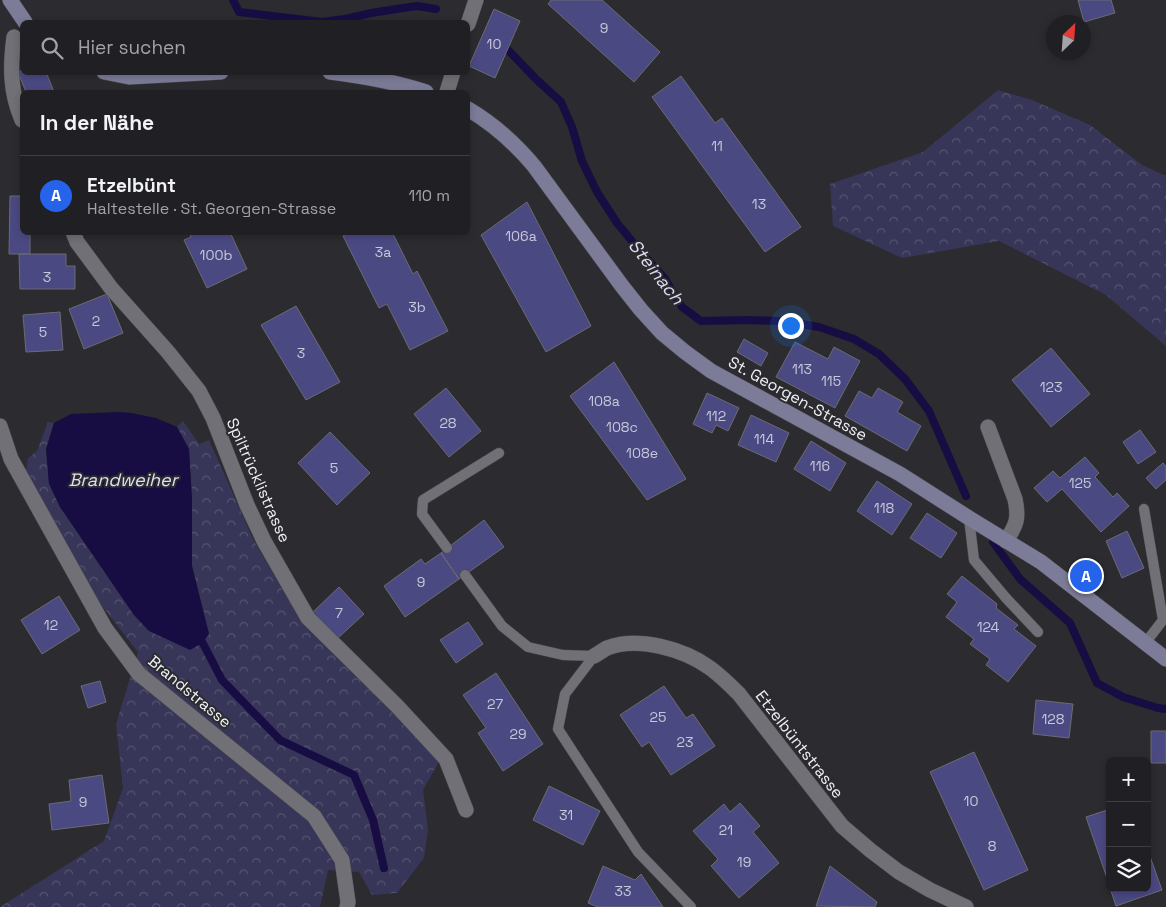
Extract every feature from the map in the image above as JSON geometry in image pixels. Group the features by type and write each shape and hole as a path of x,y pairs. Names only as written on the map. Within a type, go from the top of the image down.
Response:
{"street":[{"path":"10,0 24,20"},
{"path":"469,20 476,0"},
{"path":"0,47 18,33"},
{"path":"18,33 11,58 11,81 20,113"},
{"path":"114,75 129,77 166,75"},
{"path":"350,75 376,79 418,90"},
{"path":"448,90 453,75"},
{"name":"St. Georgen-Strasse","path":"470,110 494,126 522,152 641,310 685,352 739,386 900,474 1005,540 1056,573 1166,659"},
{"name":"Spiltrücklistrasse","path":"74,235 77,242 111,288 168,352 199,391 213,418 247,505 264,541 308,618 397,706 446,760 466,810"},
{"name":"Brandstrasse","path":"0,426 11,459 104,628 139,674 314,816 342,860 348,902 347,907"},
{"path":"988,427 1015,498 1017,509 1016,525 1005,540"},
{"name":"Etzelbüntstrasse","path":"594,656 607,648 628,643 654,644 671,649 708,666 739,694 842,826 899,872 930,890 966,907"}],"lane":[{"path":"447,548 422,514 423,500 499,454"},
{"path":"1144,509 1163,620 1146,642"},
{"path":"969,518 974,560 1038,632"},
{"name":"Etzelbüntstrasse","path":"465,575 502,626 528,648 563,655 594,656"},
{"name":"Etzelbüntstrasse","path":"594,656 565,694 558,729 638,852 691,907"}],"green space":[{"path":"998,90 1032,100 1090,125 1142,165 1166,176 1166,346 1106,295 999,241 902,258 833,226 830,184 923,152"},
{"path":"183,421 199,444 209,440 253,539 303,624 401,719 440,760 423,790 428,830 424,858 397,893 372,895 359,872 328,870 320,907 0,907 104,841 123,788 116,724 138,652 102,606 24,483 28,458 37,451 48,422 54,423 46,449 49,483 60,507 134,615 149,631 209,634 192,566 192,499 189,449 177,427"}],"water":[{"name":"Brandweiher","path":"119,412 156,418 177,427 189,449 192,499 192,566 209,634 202,643 190,650 149,631 134,615 60,507 49,484 46,449 54,423 71,414"}],"building":[{"path":"551,0 602,0 660,52 634,82 548,4"},
{"path":"1078,0 1111,0 1115,13 1091,20 1091,15 1082,15"},
{"path":"494,9 520,21 495,78 470,66"},
{"path":"20,71 20,75 47,75 53,90 25,90 18,72"},
{"path":"681,76 715,123 722,118 801,227 765,252 652,97"},
{"path":"10,196 20,196 20,235 30,235 30,254 9,254"},
{"path":"527,202 591,326 546,352 481,235"},
{"path":"190,235 231,235 247,269 207,288 184,240 191,237"},
{"path":"394,235 413,274 417,271 448,331 410,350 387,304 379,308 343,236"},
{"path":"19,254 66,254 66,266 75,266 75,289 20,289"},
{"path":"107,294 123,333 84,349 69,309"},
{"path":"296,306 340,382 306,400 261,325"},
{"path":"60,312 63,350 26,352 23,315"},
{"path":"744,339 768,353 761,366 737,352"},
{"path":"795,342 828,359 834,347 860,361 835,408 776,377"},
{"path":"1051,348 1090,394 1051,427 1012,380"},
{"path":"614,362 686,479 647,500 570,396"},
{"path":"446,388 481,431 449,457 414,414"},
{"path":"878,388 903,402 897,412 921,426 907,451 845,416 859,391 872,398"},
{"path":"707,393 739,408 728,431 716,425 712,433 693,424"},
{"path":"751,415 789,433 776,462 738,445"},
{"path":"1140,430 1156,452 1138,464 1123,442"},
{"path":"330,432 370,473 337,505 298,463"},
{"path":"811,441 846,463 830,491 794,469"},
{"path":"1085,457 1099,473 1095,477 1113,497 1117,493 1129,506 1101,532 1062,489 1047,502 1034,488 1053,471 1060,478"},
{"path":"1163,463 1166,466 1166,480 1156,489 1146,478"},
{"path":"877,481 912,504 892,535 857,511"},
{"path":"927,513 957,533 941,558 910,538"},
{"path":"484,520 504,547 459,579 441,553"},
{"path":"1127,531 1144,568 1122,578 1106,541"},
{"path":"441,553 459,579 405,617 384,586 421,559 425,564"},
{"path":"962,576 997,604 996,608 1018,625 1014,629 1036,646 1008,682 986,665 990,659 970,644 974,639 946,617 957,602 947,594"},
{"path":"339,587 364,614 338,638 313,612"},
{"path":"59,596 80,630 42,654 21,620"},
{"path":"468,622 483,644 456,663 440,640"},
{"path":"496,673 543,744 503,771 478,733 486,728 463,695"},
{"path":"100,681 106,702 88,708 81,686"},
{"path":"664,686 686,718 693,714 715,746 671,775 649,742 642,747 620,715"},
{"path":"1036,700 1073,704 1069,738 1033,734"},
{"path":"1151,731 1166,731 1166,763 1151,763"},
{"path":"974,752 1028,870 984,890 930,772"},
{"path":"102,775 109,823 52,830 49,804 71,801 69,780"},
{"path":"549,786 600,811 583,845 533,820"},
{"path":"740,803 760,826 753,832 779,863 739,898 711,866 718,859 693,831 724,804 730,812"},
{"path":"1106,810 1106,875 1086,817"},
{"path":"1151,859 1162,890 1116,906 1111,892 1151,892"},
{"path":"603,866 635,880 641,874 663,907 598,907 588,903"},
{"path":"830,866 877,902 875,907 816,906"}],"waterway":[{"name":"Steinach","path":"233,0 239,12 305,20"},
{"name":"Steinach","path":"337,20 417,6 436,9"},
{"name":"Steinach","path":"508,50 561,102 572,127 582,161 597,192 617,223 665,279 682,307 701,321 783,321 819,327 854,339 879,354 905,379 929,411 966,496"},
{"name":"Steinach","path":"993,542 1020,579 1070,623 1097,683 1123,697 1166,709"},
{"path":"198,634 222,680 280,740 354,775 373,820 384,868"}],"place":[{"name":"Etzelbünt","path":"1086,576"}]}
